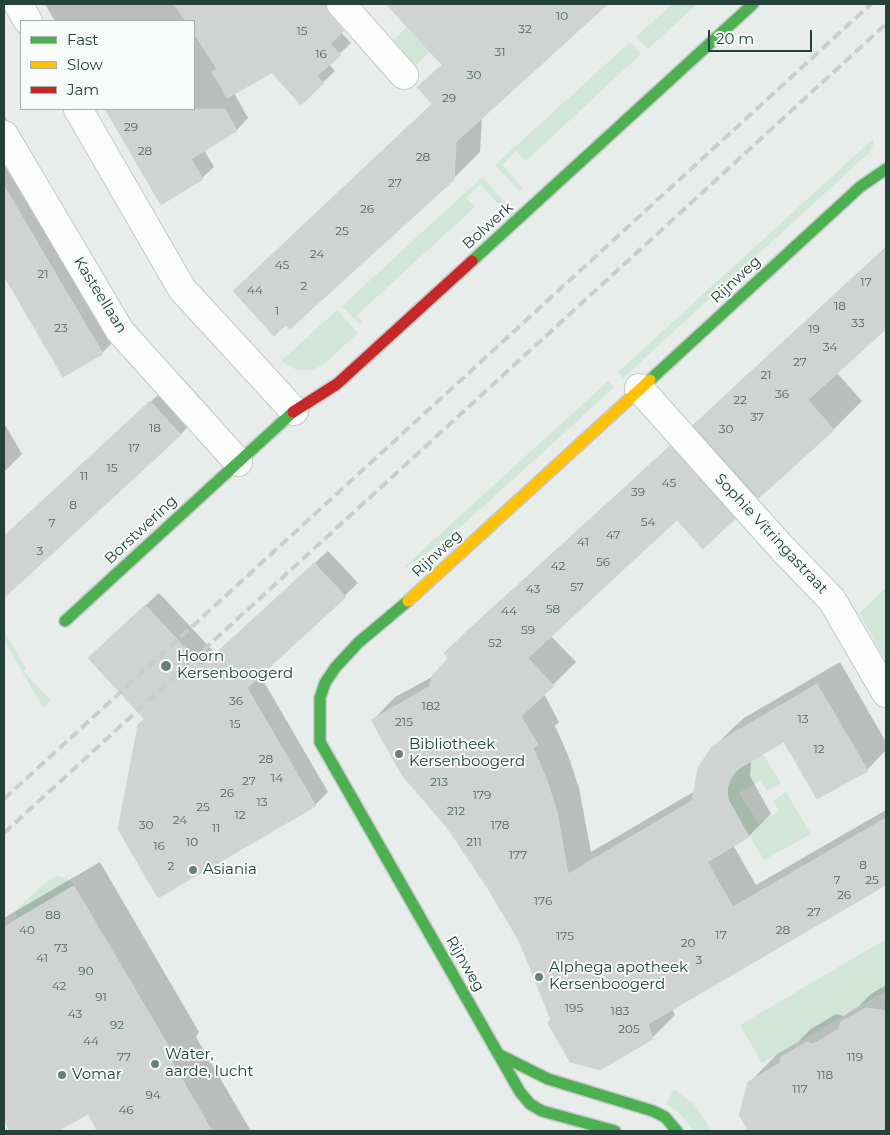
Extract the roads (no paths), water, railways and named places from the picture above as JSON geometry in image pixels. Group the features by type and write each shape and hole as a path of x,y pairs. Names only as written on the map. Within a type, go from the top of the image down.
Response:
{"street":[{"path":"18,4 27,20"},
{"path":"341,4 404,75"},
{"name":"Bolwerk","path":"238,462 294,410 338,384 753,4"},
{"path":"79,110 182,289 294,410"},
{"name":"Kasteellaan","path":"4,134 120,332 238,462"},
{"name":"Rijnweg","path":"614,1131 542,1111 530,1104 520,1092 320,742 320,698 325,683 335,668 358,643 425,586 860,187 886,169"},
{"name":"Sophie Vitringastraat","path":"639,388 781,547 832,600 886,693"},
{"name":"Borstwering","path":"65,621 238,462"},
{"path":"500,1055 548,1079 653,1111 664,1117 677,1131"}],"railway":[{"path":"4,799 871,4"},
{"path":"4,833 886,24"}],"place":[{"name":"Hoorn Kersenboogerd","path":"166,666"},
{"name":"Bibliotheek Kersenboogerd","path":"399,754"},
{"name":"Asiania","path":"193,870"},
{"name":"Alphega apotheek Kersenboogerd","path":"539,977"},
{"name":"Water, aarde, lucht","path":"155,1064"},
{"name":"Vomar","path":"62,1075"}]}
